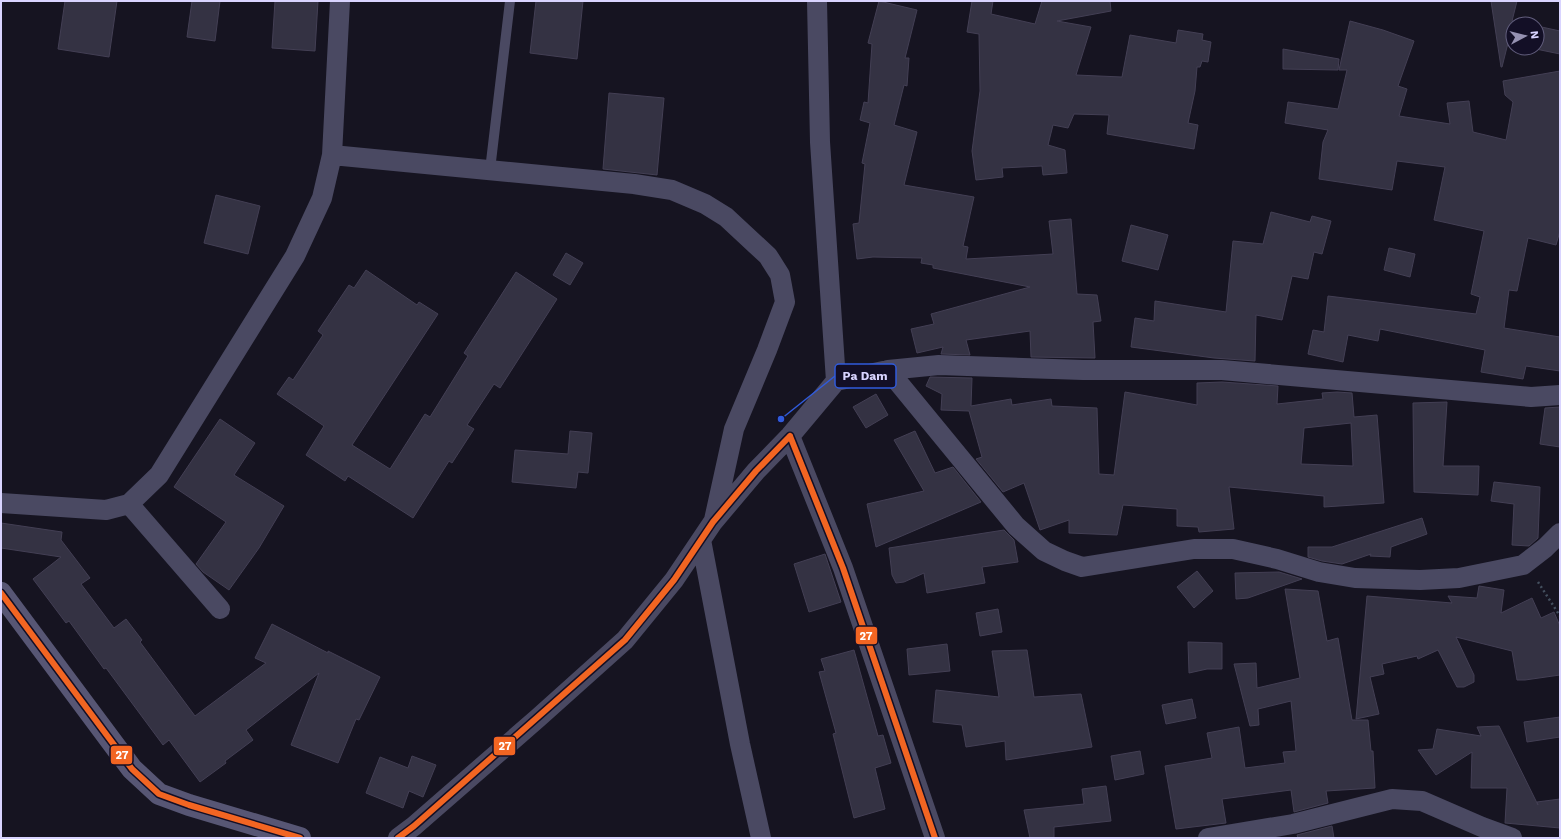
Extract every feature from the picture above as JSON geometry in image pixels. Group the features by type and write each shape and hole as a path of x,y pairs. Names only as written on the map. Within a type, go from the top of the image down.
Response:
{"street":[{"path":"1,503 106,510 129,504 159,475 295,256 322,198 332,155 340,1"},
{"path":"817,1 820,142 836,381"},
{"path":"332,155 634,184 672,190 706,204 726,217 768,256 780,275 785,302 734,429 713,522"},
{"path":"398,838 414,826 625,640 674,580 713,522 756,471 790,436 836,381 888,370 939,365 1083,370 1222,370 1531,397 1560,395"},
{"path":"888,370 1016,526 1044,551 1082,567 1194,549 1233,549 1277,559 1319,572 1355,578 1420,580 1459,578 1523,565 1545,548 1560,533"},
{"path":"790,436 843,568 936,838"},
{"path":"129,504 220,610"},
{"path":"701,540 740,744 760,838"},
{"path":"1,593 132,769 159,794 189,805 300,838"},
{"path":"1208,838 1293,824 1392,799 1422,801 1482,827 1512,838"}],"lane":[{"path":"490,170 510,1"}],"path":[{"path":"1523,565 1538,581 1560,616"}],"building":[{"path":"65,1 117,1 109,57 58,49"},
{"path":"192,1 220,1 215,41 187,37"},
{"path":"275,1 318,1 315,51 272,48"},
{"path":"536,1 583,1 577,59 530,53"},
{"path":"879,1 917,10 905,58 909,58 907,86 904,85 894,125 917,132 904,185 974,197 963,246 968,247 966,259 1053,254 1049,221 1071,219 1077,294 1097,295 1101,321 1093,322 1095,358 1031,357 1030,331 966,340 970,355 941,354 943,347 917,353 911,329 934,324 931,314 1030,287 933,268 933,265 921,263 922,258 873,257 857,259 853,224 859,223 865,164 862,163 870,123 860,120 864,102 868,103 872,44 868,43"},
{"path":"972,1 993,1 991,14 1035,24 1042,1 1110,1 1111,11 1057,21 1091,27 1076,75 1122,77 1130,35 1176,43 1178,30 1203,34 1202,40 1211,42 1208,62 1202,61 1200,67 1197,67 1195,91 1188,123 1198,125 1194,149 1107,134 1109,115 1074,114 1068,128 1053,125 1048,145 1065,150 1067,173 1043,175 1042,166 1002,168 1003,177 976,180 972,151 980,91 979,34 967,32"},
{"path":"1491,1 1517,1 1513,16 1505,16 1505,55 1501,67"},
{"path":"1350,21 1383,30 1414,41 1398,86 1407,89 1399,116 1450,124 1447,103 1469,101 1473,132 1506,140 1513,102 1505,95 1503,81 1560,71 1560,231 1556,245 1528,238 1517,291 1509,290 1504,328 1560,337 1560,371 1526,366 1523,379 1481,372 1485,350 1380,329 1378,341 1348,335 1343,362 1308,354 1313,330 1324,332 1328,296 1476,314 1480,297 1471,294 1484,231 1434,220 1445,167 1397,161 1392,190 1319,179 1323,142 1328,130 1285,123 1288,102 1338,109 1347,70 1339,70"},
{"path":"1545,28 1560,31 1560,54 1545,51"},
{"path":"1283,49 1339,59 1338,70 1283,69"},
{"path":"609,93 664,98 657,175 603,169"},
{"path":"216,195 260,206 248,254 204,243"},
{"path":"1271,212 1310,222 1312,216 1331,221 1322,254 1314,252 1308,279 1292,276 1282,320 1256,315 1255,361 1214,358 1131,347 1135,318 1154,321 1155,301 1226,312 1233,241 1263,244"},
{"path":"1131,225 1168,235 1158,270 1122,261"},
{"path":"1389,248 1415,254 1410,277 1384,270"},
{"path":"566,253 583,263 570,285 553,275"},
{"path":"366,270 417,305 419,302 438,314 352,445 390,469 425,414 430,417 468,356 464,353 516,272 557,299 500,388 494,384 467,425 474,429 452,463 449,461 413,518 348,476 345,481 306,455 324,426 277,394 289,377 293,380 323,335 318,331 349,285 354,288"},
{"path":"930,377 972,378 971,406 1011,399 1012,405 1051,399 1052,406 1097,408 1099,474 1114,475 1125,392 1197,405 1197,383 1222,382 1278,386 1277,404 1323,399 1322,393 1352,393 1354,417 1377,415 1384,503 1324,507 1324,496 1229,487 1234,529 1199,532 1198,527 1177,526 1177,509 1123,505 1117,535 1069,533 1069,520 1040,530 1024,483 1003,492 976,459 982,457 969,411 941,410 942,394 926,386","holes":["1351,423 1353,466 1301,464 1304,428"]},
{"path":"876,394 888,415 866,428 853,407"},
{"path":"1447,402 1443,466 1479,466 1478,495 1414,492 1413,403"},
{"path":"1560,407 1560,447 1540,444 1545,408"},
{"path":"220,419 255,443 234,475 284,506 259,548 229,590 203,572 196,564 226,522 174,487"},
{"path":"570,431 592,433 588,473 578,472 576,488 512,482 515,450 568,454"},
{"path":"915,431 935,473 953,467 981,502 876,547 867,504 924,491 894,440"},
{"path":"1494,482 1540,487 1538,538 1529,546 1512,545 1514,504 1491,501"},
{"path":"1422,518 1427,534 1391,547 1390,557 1370,556 1371,554 1342,564 1308,557 1308,547 1332,547"},
{"path":"1,523 62,532 61,540 90,578 81,584 114,628 126,619 142,640 140,642 195,716 266,663 255,658 272,624 328,653 328,651 380,677 359,720 356,719 338,763 291,745 319,673 246,730 253,740 225,761 226,763 200,782 169,740 163,745 106,668 104,669 69,621 66,623 33,579 61,557 1,548"},
{"path":"1004,530 1014,540 1018,562 982,567 985,583 927,593 924,573 904,582 896,583 892,575 889,548"},
{"path":"825,554 841,602 809,612 794,564"},
{"path":"1197,571 1213,591 1194,608 1177,587"},
{"path":"1279,572 1302,579 1248,598 1236,599 1235,573"},
{"path":"1479,586 1504,590 1501,613 1532,598 1541,618 1554,612 1560,626 1560,675 1517,680 1512,651 1456,637 1474,675 1474,682 1464,687 1457,687 1438,650 1418,659 1417,656 1382,664 1384,674 1370,677 1379,714 1356,719 1367,596 1452,603 1448,596 1477,598"},
{"path":"1285,589 1318,591 1327,641 1338,638 1352,720 1368,720 1371,751 1373,751 1375,788 1326,791 1328,803 1294,812 1291,790 1222,799 1226,823 1176,829 1165,766 1212,758 1207,733 1239,727 1245,768 1285,763 1283,752 1296,751 1291,701 1258,709 1259,725 1250,726 1234,664 1256,663 1257,688 1300,678"},
{"path":"998,609 1002,632 980,636 976,613"},
{"path":"1188,642 1222,643 1222,669 1207,669 1189,673"},
{"path":"947,644 950,671 909,675 907,649"},
{"path":"854,650 878,736 883,735 891,763 875,768 885,809 854,818 833,734 836,733 819,672 825,671 821,659"},
{"path":"1027,650 1034,697 1081,694 1092,747 1006,760 1005,741 966,747 962,725 933,722 936,690 999,697 992,651"},
{"path":"1192,699 1196,718 1166,724 1162,705"},
{"path":"1560,717 1560,737 1527,742 1524,722"},
{"path":"1499,726 1538,805 1537,802 1560,799 1560,828 1505,823 1507,788 1471,788 1472,752 1436,775 1418,750 1433,749 1437,729 1481,736 1477,727"},
{"path":"1140,751 1144,774 1115,780 1111,756"},
{"path":"412,756 436,765 423,797 409,791 403,808 366,793 380,757 408,768"},
{"path":"1106,786 1111,821 1054,827 1054,838 1030,838 1024,810 1084,804 1082,789"},
{"path":"1332,826 1334,838 1298,838 1297,835"}],"transit line":[{"name":"27","path":"790,436 843,568 935,838"},
{"name":"27","path":"398,838 414,826 625,640 674,580 713,522 756,471 790,436"},
{"name":"27","path":"1,593 132,769 159,794 189,805 300,838"}],"place":[{"name":"Pa Dam","path":"781,419"}]}
